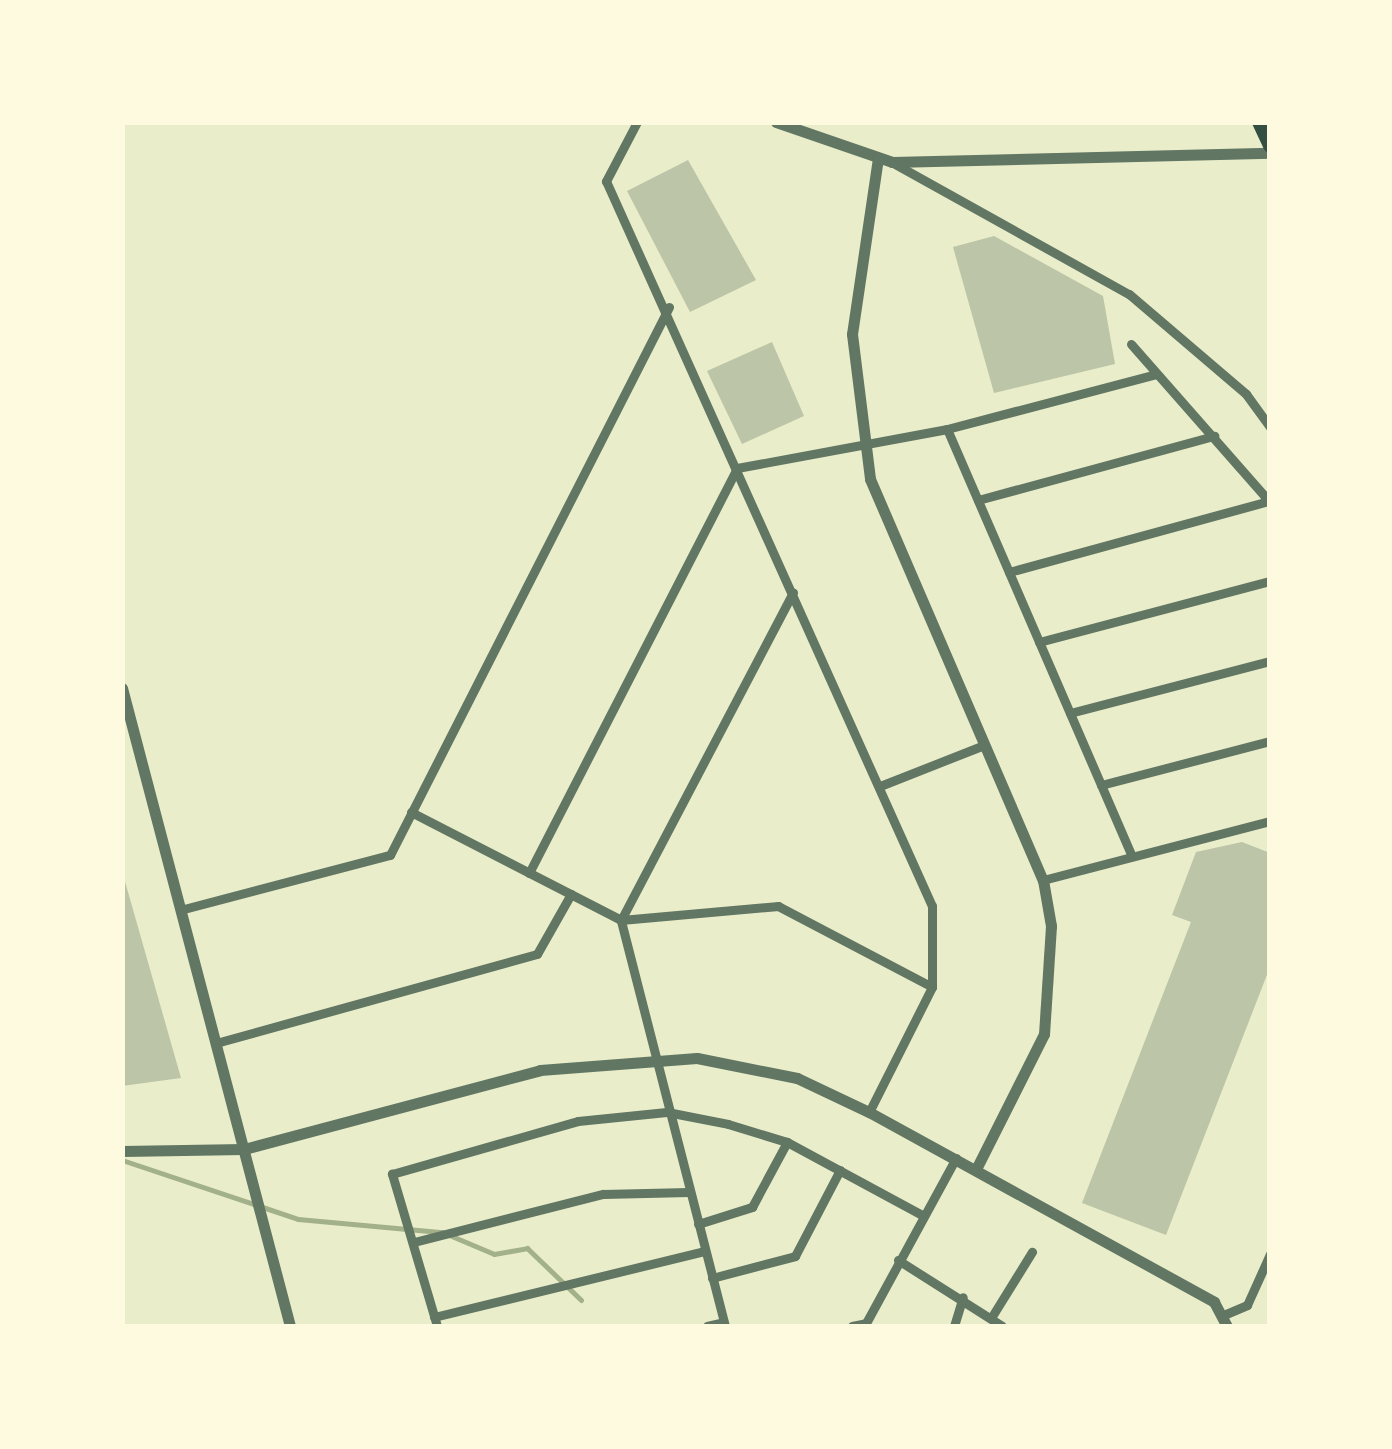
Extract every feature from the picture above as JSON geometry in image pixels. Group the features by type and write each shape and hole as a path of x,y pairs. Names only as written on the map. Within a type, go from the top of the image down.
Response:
{"main road":[{"path":"1258,122 1270,149"}],"street":[{"path":"637,122 606,181 668,307 932,906 932,987 869,1112"},
{"path":"776,122 892,162 1130,294 1246,394 1270,427"},
{"path":"892,162 1270,149"},
{"path":"878,158 852,334 863,447 1043,880 1054,975 1044,1034 976,1169"},
{"path":"180,910 390,855 668,307"},
{"path":"1009,572 1269,501 1131,344"},
{"path":"738,468 947,429 1156,374"},
{"path":"947,429 1132,856"},
{"path":"978,500 1214,436"},
{"path":"529,873 738,468"},
{"path":"1039,642 1270,580"},
{"path":"707,1326 724,1324 666,1112 621,920 793,592"},
{"path":"1070,714 1270,661"},
{"path":"122,688 290,1326"},
{"path":"1101,784 1270,741"},
{"path":"880,786 984,745"},
{"path":"412,812 621,920 778,906 932,987"},
{"path":"1043,880 1270,821"},
{"path":"216,1043 537,954 571,894"},
{"path":"122,1151 244,1149 540,1070 655,1059 797,1078 956,1157 1226,1320 1247,1305 1270,1254"},
{"path":"705,1251 435,1322 392,1174 578,1122 666,1112 788,1142 922,1215"},
{"path":"698,1224 752,1207 788,1142"},
{"path":"852,1326 866,1323 956,1157"},
{"path":"712,1278 795,1256 840,1170"},
{"path":"414,1242 603,1194 689,1192"},
{"path":"991,1318 1032,1252"},
{"path":"898,1260 962,1297 1002,1326"},
{"path":"954,1326 962,1297"}],"building":[{"path":"688,160 756,280 690,312 627,191"},
{"path":"994,236 1103,296 1115,364 994,393 953,247"},
{"path":"772,342 804,416 742,444 707,371"},
{"path":"1242,842 1270,853 1270,967 1166,1235 1082,1203 1191,922 1172,915 1196,852"},
{"path":"124,878 181,1078 122,1086"}],"waterway":[{"path":"122,1160 298,1219 442,1232 494,1254 527,1248 581,1300"}]}
